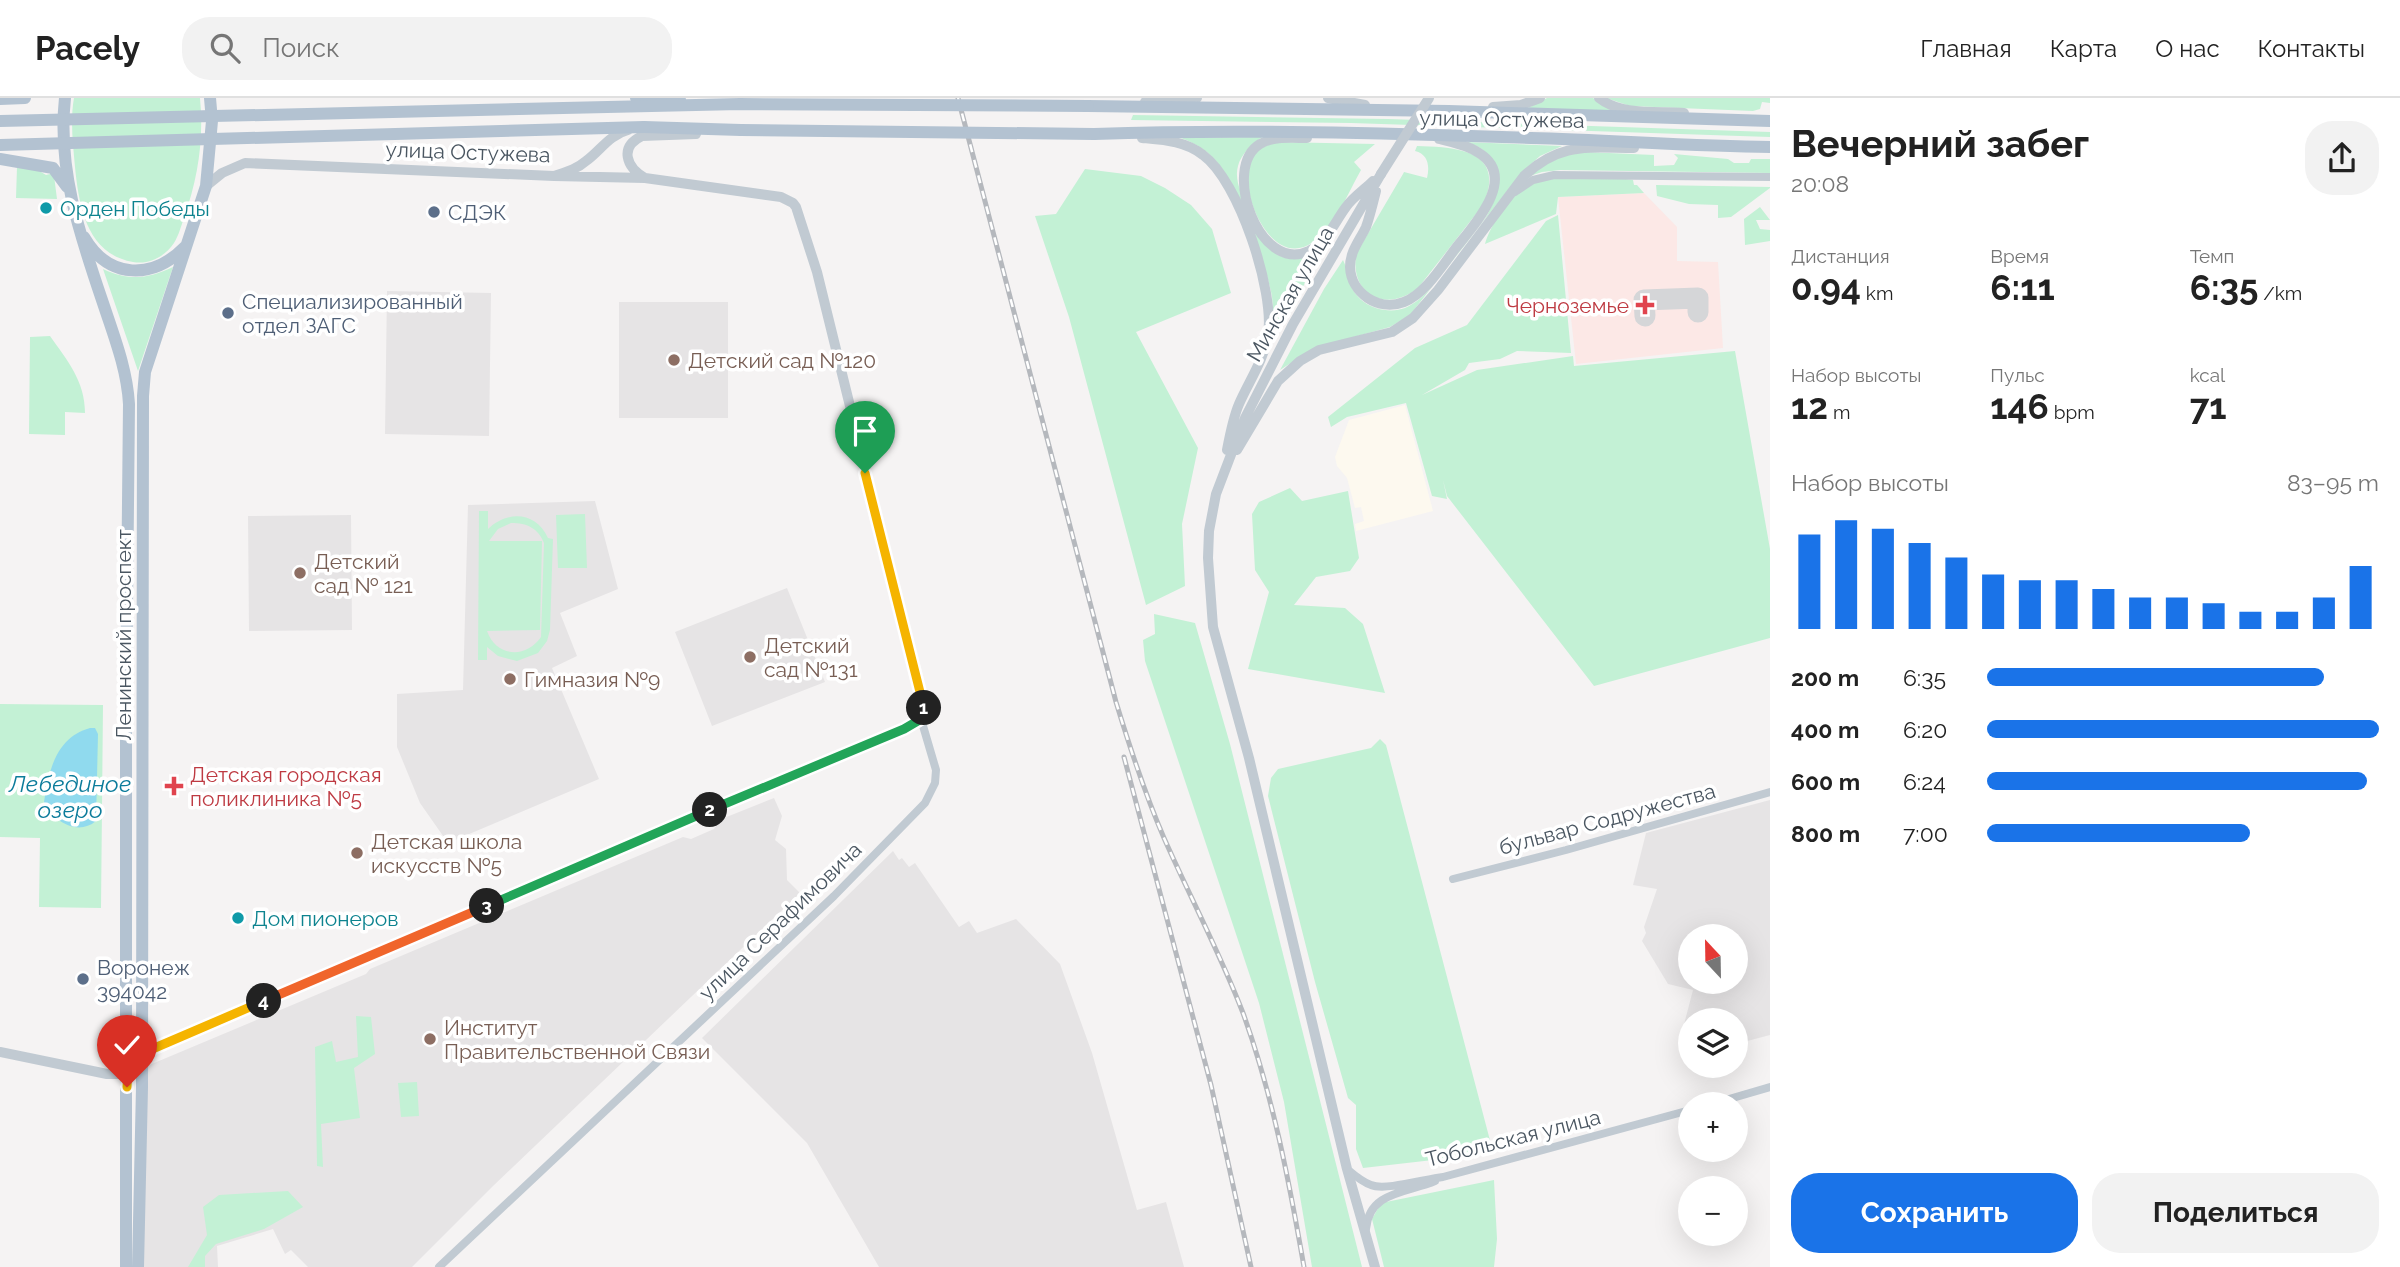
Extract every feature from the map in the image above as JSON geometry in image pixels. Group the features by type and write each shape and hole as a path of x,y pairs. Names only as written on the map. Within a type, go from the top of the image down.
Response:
{"main road":[{"path":"0,99 26,98"},
{"name":"Ленинский проспект","path":"65,98 64,135 75,222 124,368 129,394 126,1267"},
{"name":"Ленинский проспект","path":"138,1267 143,396 145,372 206,186 212,121 210,98"},
{"name":"улица Остужева","path":"636,98 740,104 1393,110 1768,121"},
{"path":"0,121 740,104"},
{"path":"0,145 644,127"},
{"name":"улица Остужева","path":"644,127 1094,134 1196,130 1528,138 1770,149"},
{"path":"0,159 53,168 69,190"},
{"path":"75,222 88,244 103,259 125,269 156,268 187,245"}],"street":[{"path":"1088,106 1197,98"},
{"path":"1328,98 1393,110"},
{"name":"Минская улица","path":"1375,1267 1347,1170 1249,758 1213,627 1208,558 1211,521 1219,481 1245,418 1381,174 1429,98"},
{"path":"1449,111 1521,105 1540,98"},
{"path":"1599,98 1609,105 1623,109 1768,121"},
{"name":"улица Остужева","path":"206,186 222,173 246,163 554,176 573,170 587,161 619,133 644,127"},
{"path":"645,178 635,173 627,160 628,149 635,139 649,135 741,130"},
{"path":"1094,134 1180,143 1205,156 1229,188 1252,243 1268,299 1268,338 1261,360 1239,404 1219,481"},
{"path":"1370,135 1276,139 1262,143 1252,150 1245,163 1242,176 1244,192 1267,243 1288,255 1298,254 1309,251 1326,238 1347,206 1381,174"},
{"path":"1381,174 1350,267 1353,281 1360,293 1375,302 1392,305 1408,300 1429,281 1484,211 1494,190 1493,174 1483,155 1462,145 1430,136"},
{"path":"1219,481 1266,401 1286,373 1320,350 1392,331 1406,324 1438,290 1530,170 1547,157 1558,152 1586,148 1733,147"},
{"path":"1501,207 1519,188 1533,180 1554,175 1770,177"},
{"path":"0,1052 107,1074 127,1073 141,1056 160,1045 904,729 921,719 924,707 817,272 800,214 793,203 781,197 645,178 554,176"},
{"name":"улица Серафимовича","path":"439,1267 834,896 925,803 935,783 936,770 921,719"},
{"name":"бульвар Содружества","path":"1453,878 1566,850 1770,792"},
{"path":"1748,1093 1770,1087"},
{"name":"Тобольская улица","path":"1347,1170 1364,1182 1379,1187 1443,1177 1678,1114"},
{"path":"1366,1236 1368,1215 1382,1199 1443,1177"}],"shaded area":[{"name":"Черноземье","path":"1644,193 1677,227 1677,261 1718,262 1723,348 1576,364 1558,197"},
{"path":"387,291 491,293 489,436 385,434"},
{"name":"Детский сад №120","path":"619,302 728,302 728,418 619,418"},
{"path":"1405,405 1433,511 1356,531 1355,524 1364,521 1361,507 1355,508 1347,478 1337,466 1335,457 1349,420"},
{"name":"Гимназия №9","path":"595,501 618,589 560,613 577,656 552,668 599,779 448,843 420,803 397,747 397,694 463,690 468,505"},
{"name":"Детский сад № 121","path":"351,515 352,630 249,631 248,516"},
{"name":"Детский сад №131","path":"787,588 825,682 712,726 675,632"},
{"name":"Институт Правительственной Связи","path":"774,798 782,816 775,840 786,849 787,880 800,893 493,1186 412,1267 308,1267 291,1250 285,1254 273,1229 217,1246 218,1267 141,1267 147,1066 683,837 691,839 714,829 719,820"},
{"path":"1770,800 1770,1035 1748,1041 1748,1008 1688,1008 1692,994 1748,994 1748,924 1678,924 1678,986 1668,984 1642,941 1657,889 1633,885 1646,833"},
{"path":"893,851 899,860 902,858 909,867 915,863 959,927 969,921 977,933 1016,919 1060,964 1092,1053 1137,1210 1166,1202 1184,1267 879,1267 807,1143 702,1038"}],"green space":[{"path":"74,98 200,98 199,159 193,188 176,240 166,252 156,258 139,263 117,257 95,239 88,226 79,198 75,167 72,124"},
{"path":"1547,98 1593,98 1612,111 1528,108"},
{"path":"1606,98 1770,98 1770,103 1762,102 1760,109 1753,111 1630,106"},
{"path":"1133,115 1388,119 1770,132 1770,137 1351,123 1131,120"},
{"path":"1262,137 1244,153 1237,171 1241,193 1259,233 1274,252 1283,257 1294,259 1324,249 1273,340 1273,303 1269,284 1251,229 1235,192 1212,157 1181,138"},
{"path":"1276,142 1375,144 1354,162 1361,170 1328,227 1313,242 1298,248 1284,246 1271,237 1253,207 1248,189 1247,173 1252,156 1261,148"},
{"path":"1466,142 1562,146 1540,156 1522,172 1483,222 1495,195 1495,170 1491,159 1481,148"},
{"path":"1417,146 1448,148 1474,155 1483,162 1488,173 1489,187 1483,205 1418,288 1394,299 1383,299 1365,290 1359,281 1356,254 1404,172 1427,178 1427,161 1415,151"},
{"path":"1586,152 1654,155 1654,166 1674,165 1678,158 1674,154 1728,159 1734,163 1770,159 1770,173 1560,170 1530,176 1556,159"},
{"path":"17,167 36,169 46,175 50,174 53,168 57,199 16,198"},
{"path":"1085,169 1141,176 1191,205 1212,229 1231,293 1136,332 1198,448 1182,524 1185,586 1146,605 1069,317 1035,216 1056,214"},
{"path":"1556,178 1633,180 1634,185 1644,193 1558,197 1556,214 1485,244 1497,218 1510,200 1534,183"},
{"path":"1656,185 1770,188 1731,217 1718,218 1718,205 1689,204 1657,196"},
{"path":"1760,207 1770,220 1756,220 1760,229 1770,230 1770,241 1745,245 1744,219"},
{"path":"1558,215 1571,353 1517,351 1500,359 1469,363 1465,370 1422,395 1477,370 1573,356 1574,366 1735,351 1770,549 1770,638 1594,686 1447,496 1443,480 1447,499 1432,496 1406,403 1347,417 1331,427 1328,417 1415,348 1467,325 1546,221"},
{"path":"1343,260 1354,292 1368,305 1378,309 1405,308 1421,298 1434,285 1410,315 1390,327 1314,348 1280,370"},
{"path":"173,267 138,371 103,269 138,277"},
{"path":"50,336 69,362 78,381 85,413 65,412 65,435 29,434 30,337"},
{"path":"1290,488 1302,501 1348,491 1359,558 1350,571 1316,577 1294,605 1345,608 1363,624 1385,693 1248,669 1269,592 1255,570 1252,514 1259,502"},
{"path":"479,511 488,511 488,529 504,519 529,519 543,529 548,538 553,539 550,630 547,641 538,653 517,661 498,656 487,647 487,660 478,660","holes":["517,523 535,530 544,543 541,637 527,649 512,652 497,646 487,631 540,630 542,541 489,541 498,529"]},
{"path":"585,514 587,568 558,568 556,515"},
{"path":"1154,614 1195,623 1230,744 1362,1267 1312,1267 1284,1102 1259,1003 1145,661 1143,640 1155,634"},
{"path":"0,704 103,705 101,908 39,907 40,838 0,837"},
{"path":"1380,739 1386,745 1492,1148 1433,1160 1363,1168 1356,1149 1356,1105 1348,1098 1315,982 1268,796 1271,778 1278,769 1371,748"},
{"path":"356,1016 371,1017 375,1054 354,1068 360,1118 321,1124 323,1167 317,1166 315,1047 332,1041 336,1062 358,1057"},
{"path":"417,1082 419,1116 401,1117 398,1083"},
{"path":"1494,1180 1497,1239 1494,1267 1384,1267 1372,1219 1381,1203"},
{"path":"288,1191 303,1207 264,1229 216,1244 205,1256 205,1267 188,1267 207,1235 203,1207 219,1195"}],"water":[{"name":"Лебединое озеро","path":"95,728 98,734 96,821 89,826 73,827 53,815 44,802 48,779 61,748 69,739"}],"taxiway":[{"path":"1645,316 1644,300 1698,298 1698,312"}],"railway":[{"path":"958,98 1116,702 1157,821 1225,969 1254,1044 1279,1139 1304,1267"},
{"path":"1124,757 1211,1085 1251,1267"}],"place":[{"name":"Орден Победы","path":"46,208"},
{"name":"СДЭК","path":"434,212"},
{"name":"Черноземье","path":"1645,305"},
{"name":"Специализированный отдел ЗАГС","path":"228,313"},
{"name":"Детский сад №120","path":"674,360"},
{"name":"Детский сад № 121","path":"300,573"},
{"name":"Детский сад №131","path":"750,657"},
{"name":"Гимназия №9","path":"510,679"},
{"name":"Детская городская поликлиника №5","path":"174,786"},
{"name":"Детская школа искусств №5","path":"357,853"},
{"name":"Дом пионеров","path":"238,918"},
{"name":"Воронеж 394042","path":"83,979"},
{"name":"Институт Правительственной Связи","path":"430,1039"}],"route":[{"path":"127,1087 127,1073 133,1064 160,1045 904,729 921,719 924,707 865,473"}]}
